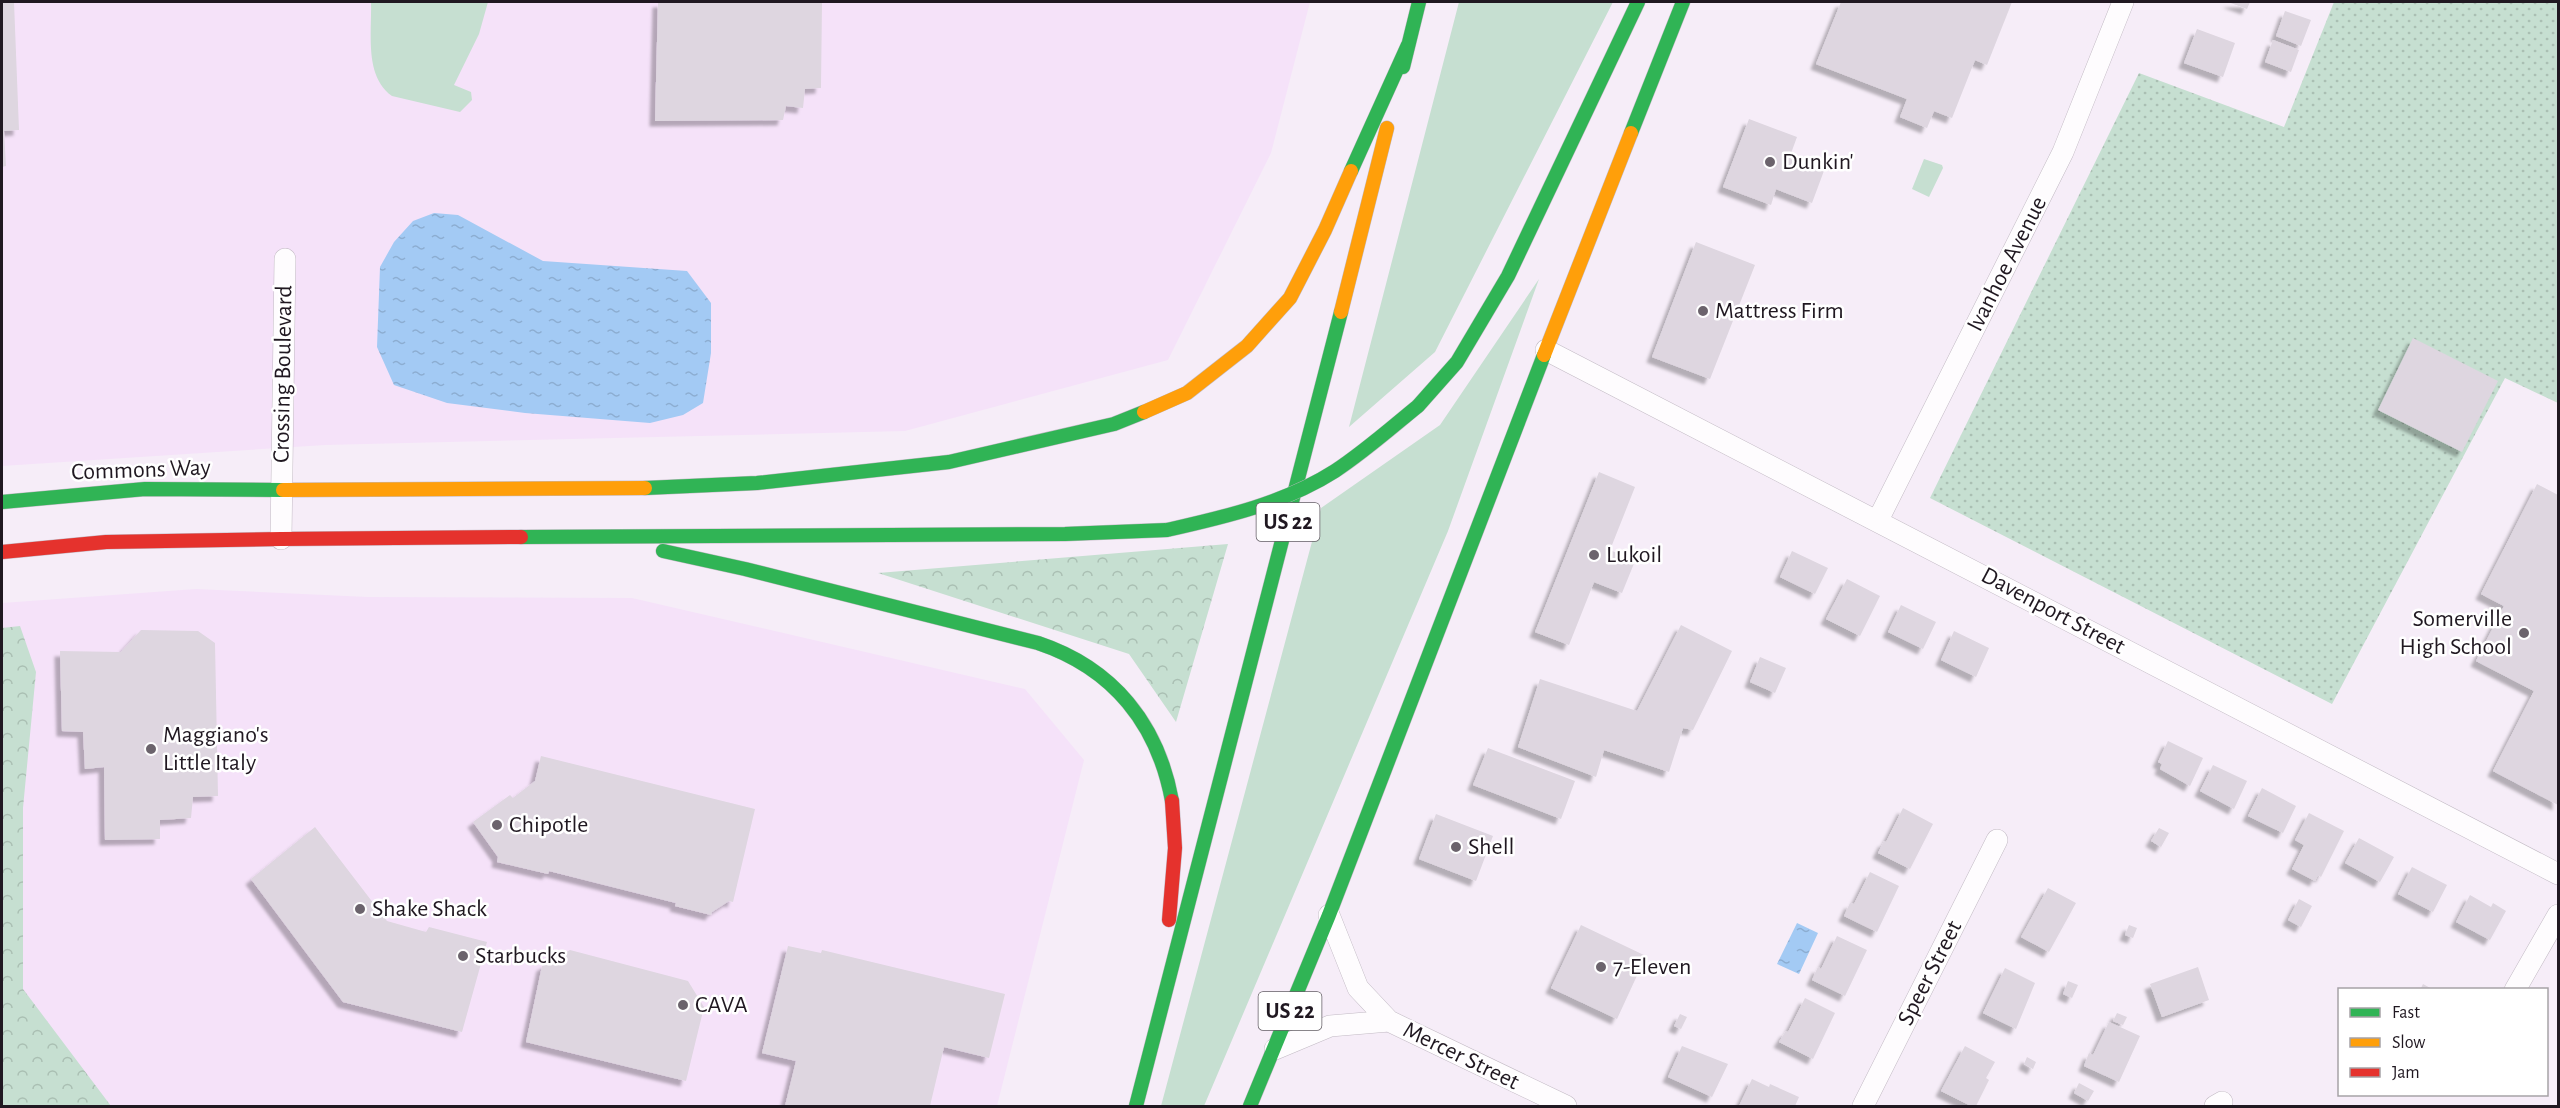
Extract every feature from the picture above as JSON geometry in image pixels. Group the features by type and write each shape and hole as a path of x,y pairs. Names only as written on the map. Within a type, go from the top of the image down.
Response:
{"main road":[{"name":"US 22","path":"1136,1107 1308,445 1419,2"},
{"path":"2,552 45,545 125,540 1088,534 1167,530 1228,516 1258,506 1333,472 1418,406 1457,362 1508,276 1638,2"},
{"name":"US 22","path":"1250,1107 1329,915 1546,350 1683,2"},
{"name":"Commons Way","path":"2,502 145,489 620,489 758,483 949,462 1114,424 1187,393 1247,346 1290,298 1325,230 1408,45"},
{"path":"599,538 745,569 1038,643 1075,657 1109,680 1146,727 1169,779 1175,836 1164,999"}],"street":[{"name":"Ivanhoe Avenue","path":"1878,520 2062,152 2123,2"},
{"name":"Crossing Boulevard","path":"281,539 285,259"},
{"name":"Davenport Street","path":"1546,350 2559,874"},
{"name":"Speer Street","path":"1863,1107 1997,840"},
{"name":"Mercer Street","path":"1329,915 1358,988 1389,1021 1566,1107"},
{"path":"2516,988 2559,915"},
{"name":"Mercer Street","path":"1275,1049 1330,1026 1389,1021"}],"shaded area":[{"path":"2,2 1310,2 1271,153 1168,360 905,431 325,445 2,466"},
{"path":"196,589 368,597 632,598 1025,689 1084,760 997,1106 2,1106 2,603"}],"green space":[{"path":"371,2 488,2 479,34 454,85 471,92 472,100 460,112 392,96 383,87 373,66 371,53"},
{"path":"1459,2 1613,2 1435,352 1349,427"},
{"path":"2334,2 2558,2 2558,403 2505,378 2332,704 1930,498 2139,73 2284,127"},
{"path":"1924,159 1942,165 1943,168 1929,197 1912,189"},
{"path":"1539,279 1448,531 1204,1106 1161,1106 1321,508 1440,425"},
{"path":"1228,544 1176,722 1129,654 878,573"},
{"path":"20,626 36,672 23,808 23,989 111,1106 2,1106 2,628"}],"water":[{"path":"434,213 458,215 543,261 687,271 711,303 711,353 703,403 683,415 650,423 525,413 447,403 394,385 377,347 380,267 394,242 413,221"},
{"path":"1797,923 1818,933 1799,974 1777,964"}],"building":[{"path":"2,2 14,2 19,130 4,131 6,166 2,167"},
{"path":"658,2 822,2 821,88 805,89 803,108 786,106 783,120 655,121"},
{"path":"1841,2 2012,2 1987,65 1975,60 1952,118 1934,111 1927,128 1900,117 1907,99 1816,64"},
{"path":"2228,2 2250,2 2247,9"},
{"path":"2285,11 2311,20 2301,46 2276,36"},
{"path":"2197,29 2235,43 2223,77 2184,63"},
{"path":"2273,40 2299,50 2291,72 2265,62"},
{"name":"Dunkin'","path":"1749,119 1797,137 1790,156 1825,168 1812,203 1776,189 1771,205 1723,187"},
{"name":"Mattress Firm","path":"1696,242 1755,265 1710,379 1652,357"},
{"path":"2413,338 2498,381 2462,452 2378,410"},
{"name":"Lukoil","path":"1599,472 1635,487 1610,550 1635,561 1622,593 1594,582 1569,645 1535,632"},
{"name":"Somerville High School","path":"2537,484 2558,495 2558,805 2493,771 2534,691 2476,661 2504,606 2481,594"},
{"path":"1792,551 1828,568 1815,594 1780,577"},
{"path":"1847,579 1880,596 1860,636 1826,619"},
{"path":"1901,605 1936,622 1923,649 1888,632"},
{"path":"1681,625 1732,651 1693,730 1683,728 1669,772 1604,750 1596,777 1518,747 1540,679 1637,711"},
{"name":"Maggiano's Little Italy","path":"141,630 198,631 215,643 218,796 193,797 191,818 160,820 160,839 105,840 104,767 85,769 83,732 62,731 60,651 121,652"},
{"path":"1954,631 1989,648 1976,677 1941,660"},
{"path":"1760,657 1786,668 1775,693 1750,682"},
{"path":"2168,741 2203,758 2190,786 2160,769 2162,764 2158,762"},
{"path":"1488,748 1575,781 1561,819 1473,785"},
{"path":"541,756 755,809 733,902 729,901 711,915 675,906 676,903 549,871 548,874 497,862 498,857 473,822 510,795 513,798 535,781"},
{"path":"2213,765 2247,781 2234,809 2200,791"},
{"path":"2262,788 2296,806 2283,833 2248,816"},
{"path":"1903,808 1933,824 1910,869 1878,853"},
{"path":"2309,813 2344,831 2321,877 2318,875 2315,881 2292,869 2304,845 2295,840"},
{"name":"Shell","path":"1436,814 1493,836 1476,881 1419,859"},
{"path":"315,827 387,921 426,932 429,927 487,942 462,1032 343,1002 251,879"},
{"path":"2159,828 2169,833 2161,847 2151,841"},
{"path":"2359,838 2394,857 2380,882 2345,863"},
{"path":"2412,867 2447,885 2433,912 2398,894"},
{"path":"1870,872 1899,886 1877,932 1844,916 1850,903 1854,904"},
{"path":"2048,888 2076,903 2049,952 2021,937"},
{"path":"2470,895 2491,907 2493,903 2506,911 2490,940 2456,922"},
{"path":"2299,899 2312,906 2301,927 2288,920"},
{"name":"7-Eleven","path":"1581,925 1646,956 1617,1019 1551,988"},
{"path":"2129,925 2137,928 2133,938 2125,935"},
{"path":"1837,936 1867,950 1845,996 1812,980 1818,967 1821,969"},
{"path":"788,946 821,953 822,950 1005,994 989,1058 944,1047 930,1106 785,1106 796,1061 762,1053"},
{"path":"570,950 688,981 704,1007 686,1081 526,1042 542,966"},
{"path":"2198,967 2209,1000 2162,1017 2150,984"},
{"path":"2005,968 2035,983 2016,1029 1983,1013"},
{"path":"2068,981 2078,985 2072,998 2063,994"},
{"path":"1805,998 1835,1013 1813,1059 1779,1042 1786,1031 1788,1032"},
{"path":"2117,1013 2127,1017 2123,1025 2113,1021"},
{"path":"1680,1014 1687,1017 1681,1029 1674,1026"},
{"path":"2109,1022 2140,1036 2119,1082 2084,1066 2089,1053 2093,1055"},
{"path":"1682,1046 1728,1064 1712,1097 1668,1077"},
{"path":"1965,1046 1995,1062 1986,1078 1989,1080 1976,1106 1971,1106 1941,1091"},
{"path":"2027,1057 2036,1062 2033,1069 2024,1064"},
{"path":"1752,1079 1799,1097 1795,1106 1739,1106"},
{"path":"2079,1083 2094,1091 2088,1101 2074,1093"}],"traffic: fast":[{"path":"1403,67 1419,2"},
{"path":"1418,406 1457,362 1508,276 1638,2"},
{"path":"1631,133 1683,2"},
{"path":"1351,171 1408,45"},
{"path":"1136,1106 1341,312"},
{"path":"1250,1106 1329,915 1544,355"},
{"path":"1167,530 1254,508 1296,492 1335,471 1418,406"},
{"path":"645,488 757,483 949,462 1114,424 1144,412"},
{"path":"2,502 145,489 283,490"},
{"path":"521,537 1065,534 1167,530"},
{"path":"663,551 745,569 1038,643 1065,654 1089,667 1128,702 1156,747 1172,801"}],"traffic: slow":[{"path":"1341,312 1387,128"},
{"path":"1544,355 1631,133"},
{"path":"1144,412 1187,393 1247,346 1290,298 1325,230 1351,171"},
{"path":"283,490 645,488"}],"traffic: jam":[{"path":"281,539 521,537"},
{"path":"2,552 106,542 281,539"},
{"path":"1169,920 1175,848 1172,801"}],"place":[{"name":"Dunkin'","path":"1770,162"},
{"name":"Mattress Firm","path":"1703,311"},
{"name":"Lukoil","path":"1594,555"},
{"name":"Somerville High School","path":"2524,633"},
{"name":"Maggiano's Little Italy","path":"151,749"},
{"name":"Chipotle","path":"497,825"},
{"name":"Shell","path":"1456,847"},
{"name":"Shake Shack","path":"360,909"},
{"name":"Starbucks","path":"463,956"},
{"name":"7-Eleven","path":"1601,967"},
{"name":"CAVA","path":"683,1005"}]}
